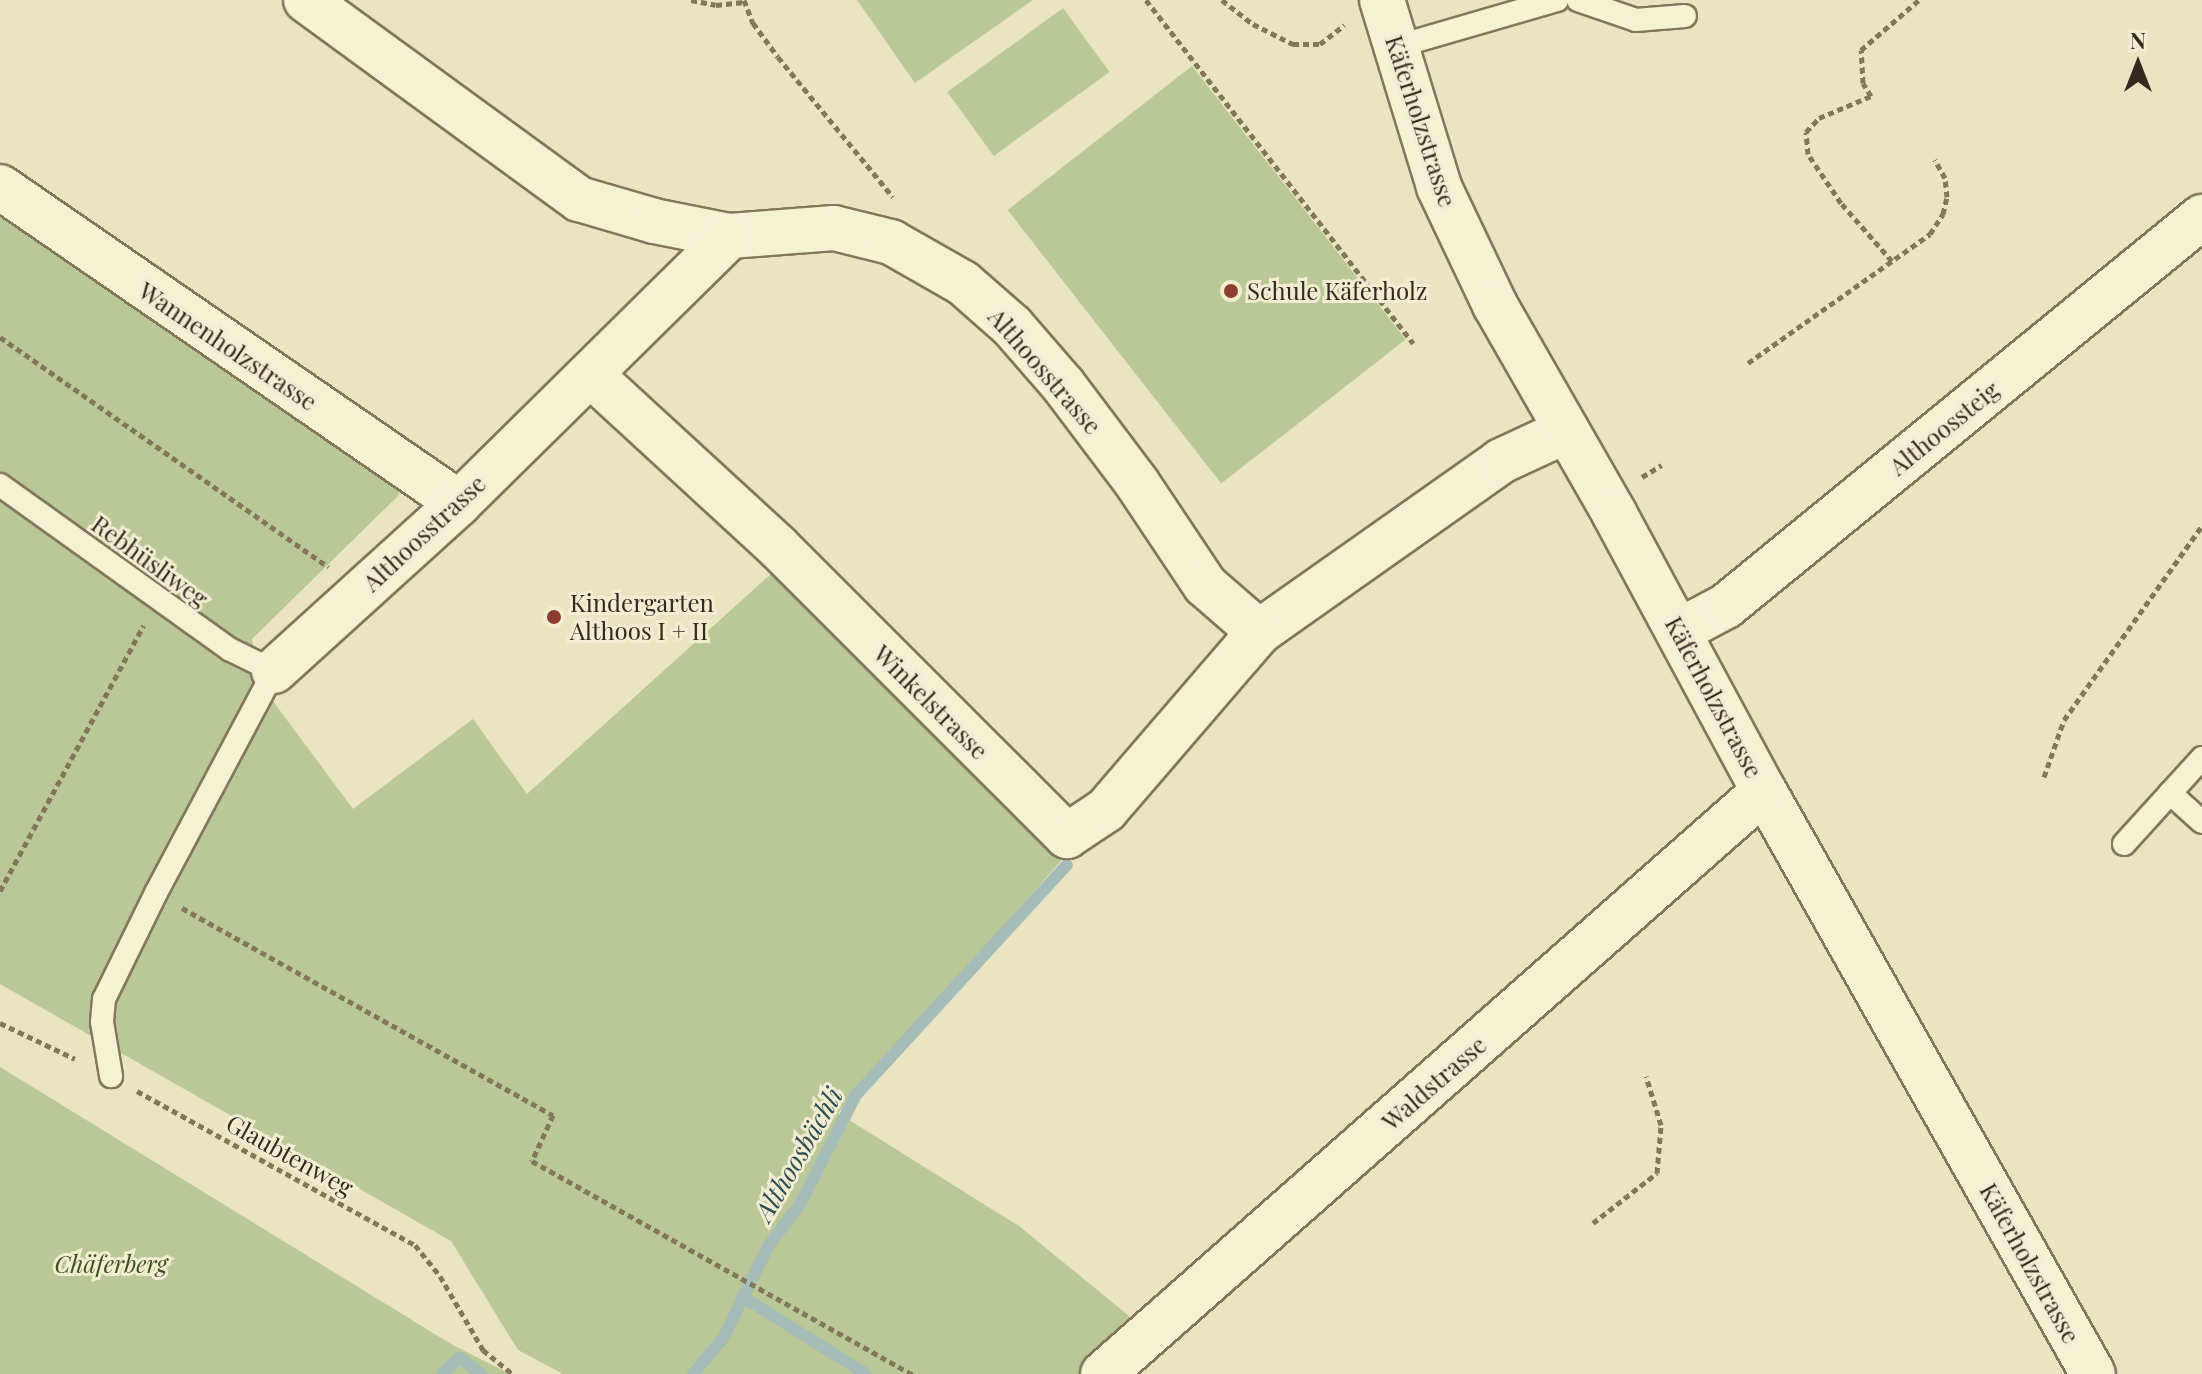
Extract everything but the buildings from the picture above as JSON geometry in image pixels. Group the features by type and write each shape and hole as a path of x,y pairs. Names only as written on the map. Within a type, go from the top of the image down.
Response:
{"street":[{"path":"306,0 579,199 654,221 730,236"},
{"name":"Käferholzstrasse","path":"1366,10 1395,47 1439,187 1495,305 1679,631 1764,791 2093,1374"},
{"name":"Wannenholzstrasse","path":"0,187 459,503"},
{"name":"Althoossteig","path":"1679,631 1726,606 2202,217"},
{"name":"Althoosstrasse","path":"274,671 459,503 730,236 834,228 891,242 963,283 1012,326 1064,386 1128,470 1205,585 1259,632"},
{"name":"Winkelstrasse","path":"591,375 778,547 1067,836 1106,810 1259,632"},
{"path":"1259,632 1501,461 1566,431"},
{"name":"Waldstrasse","path":"1103,1374 1764,791"}],"lane":[{"path":"1395,47 1557,0"},
{"path":"1578,0 1636,20 1685,16"},
{"name":"Rebhüsliweg","path":"0,485 229,649 274,671"},
{"path":"111,1076 102,1022 104,999 156,893 274,671"},
{"path":"2124,844 2202,758"},
{"path":"2170,793 2202,822"}],"path":[{"path":"691,0 716,5 744,1 753,23 778,57 905,212 904,250"},
{"path":"1146,0 1413,343"},
{"path":"1222,0 1253,24 1293,44 1320,44 1366,10"},
{"path":"1892,261 1841,203 1808,154 1806,132 1819,118 1871,96 1863,83 1861,50 1919,0"},
{"path":"1748,363 1930,234 1943,214 1947,197 1945,178 1935,160"},
{"path":"0,337 362,590"},
{"path":"1639,478 1662,465"},
{"path":"2044,777 2064,720 2202,526"},
{"path":"0,891 157,599"},
{"path":"156,893 553,1115 532,1161 912,1374"},
{"name":"Glaubtenweg","path":"0,1023 111,1076 415,1245 440,1276 483,1350 510,1373"},
{"path":"1593,1223 1657,1173 1661,1125 1646,1076"}],"green space":[{"path":"857,0 1033,0 915,83"},
{"path":"1063,8 1109,72 994,156 947,92"},
{"path":"1192,66 1406,339 1221,484 1008,210"},
{"path":"0,212 398,481 399,495 252,639 258,681 353,809 473,719 527,794 771,574 1061,861 838,1113 1019,1226 1140,1325 1085,1374 563,1374 518,1350 451,1241 0,984"},
{"name":"Chäferberg","path":"0,1067 451,1344 510,1374 0,1374"}],"waterway":[{"name":"Althoosbächli","path":"866,1374 743,1297 769,1245 800,1204 856,1095 1067,865"},
{"path":"693,1374 724,1337 743,1297"},
{"path":"442,1374 459,1358 482,1374"}],"place":[{"name":"Schule Käferholz","path":"1231,291"},
{"name":"Kindergarten Althoos I + II","path":"554,617"}]}
